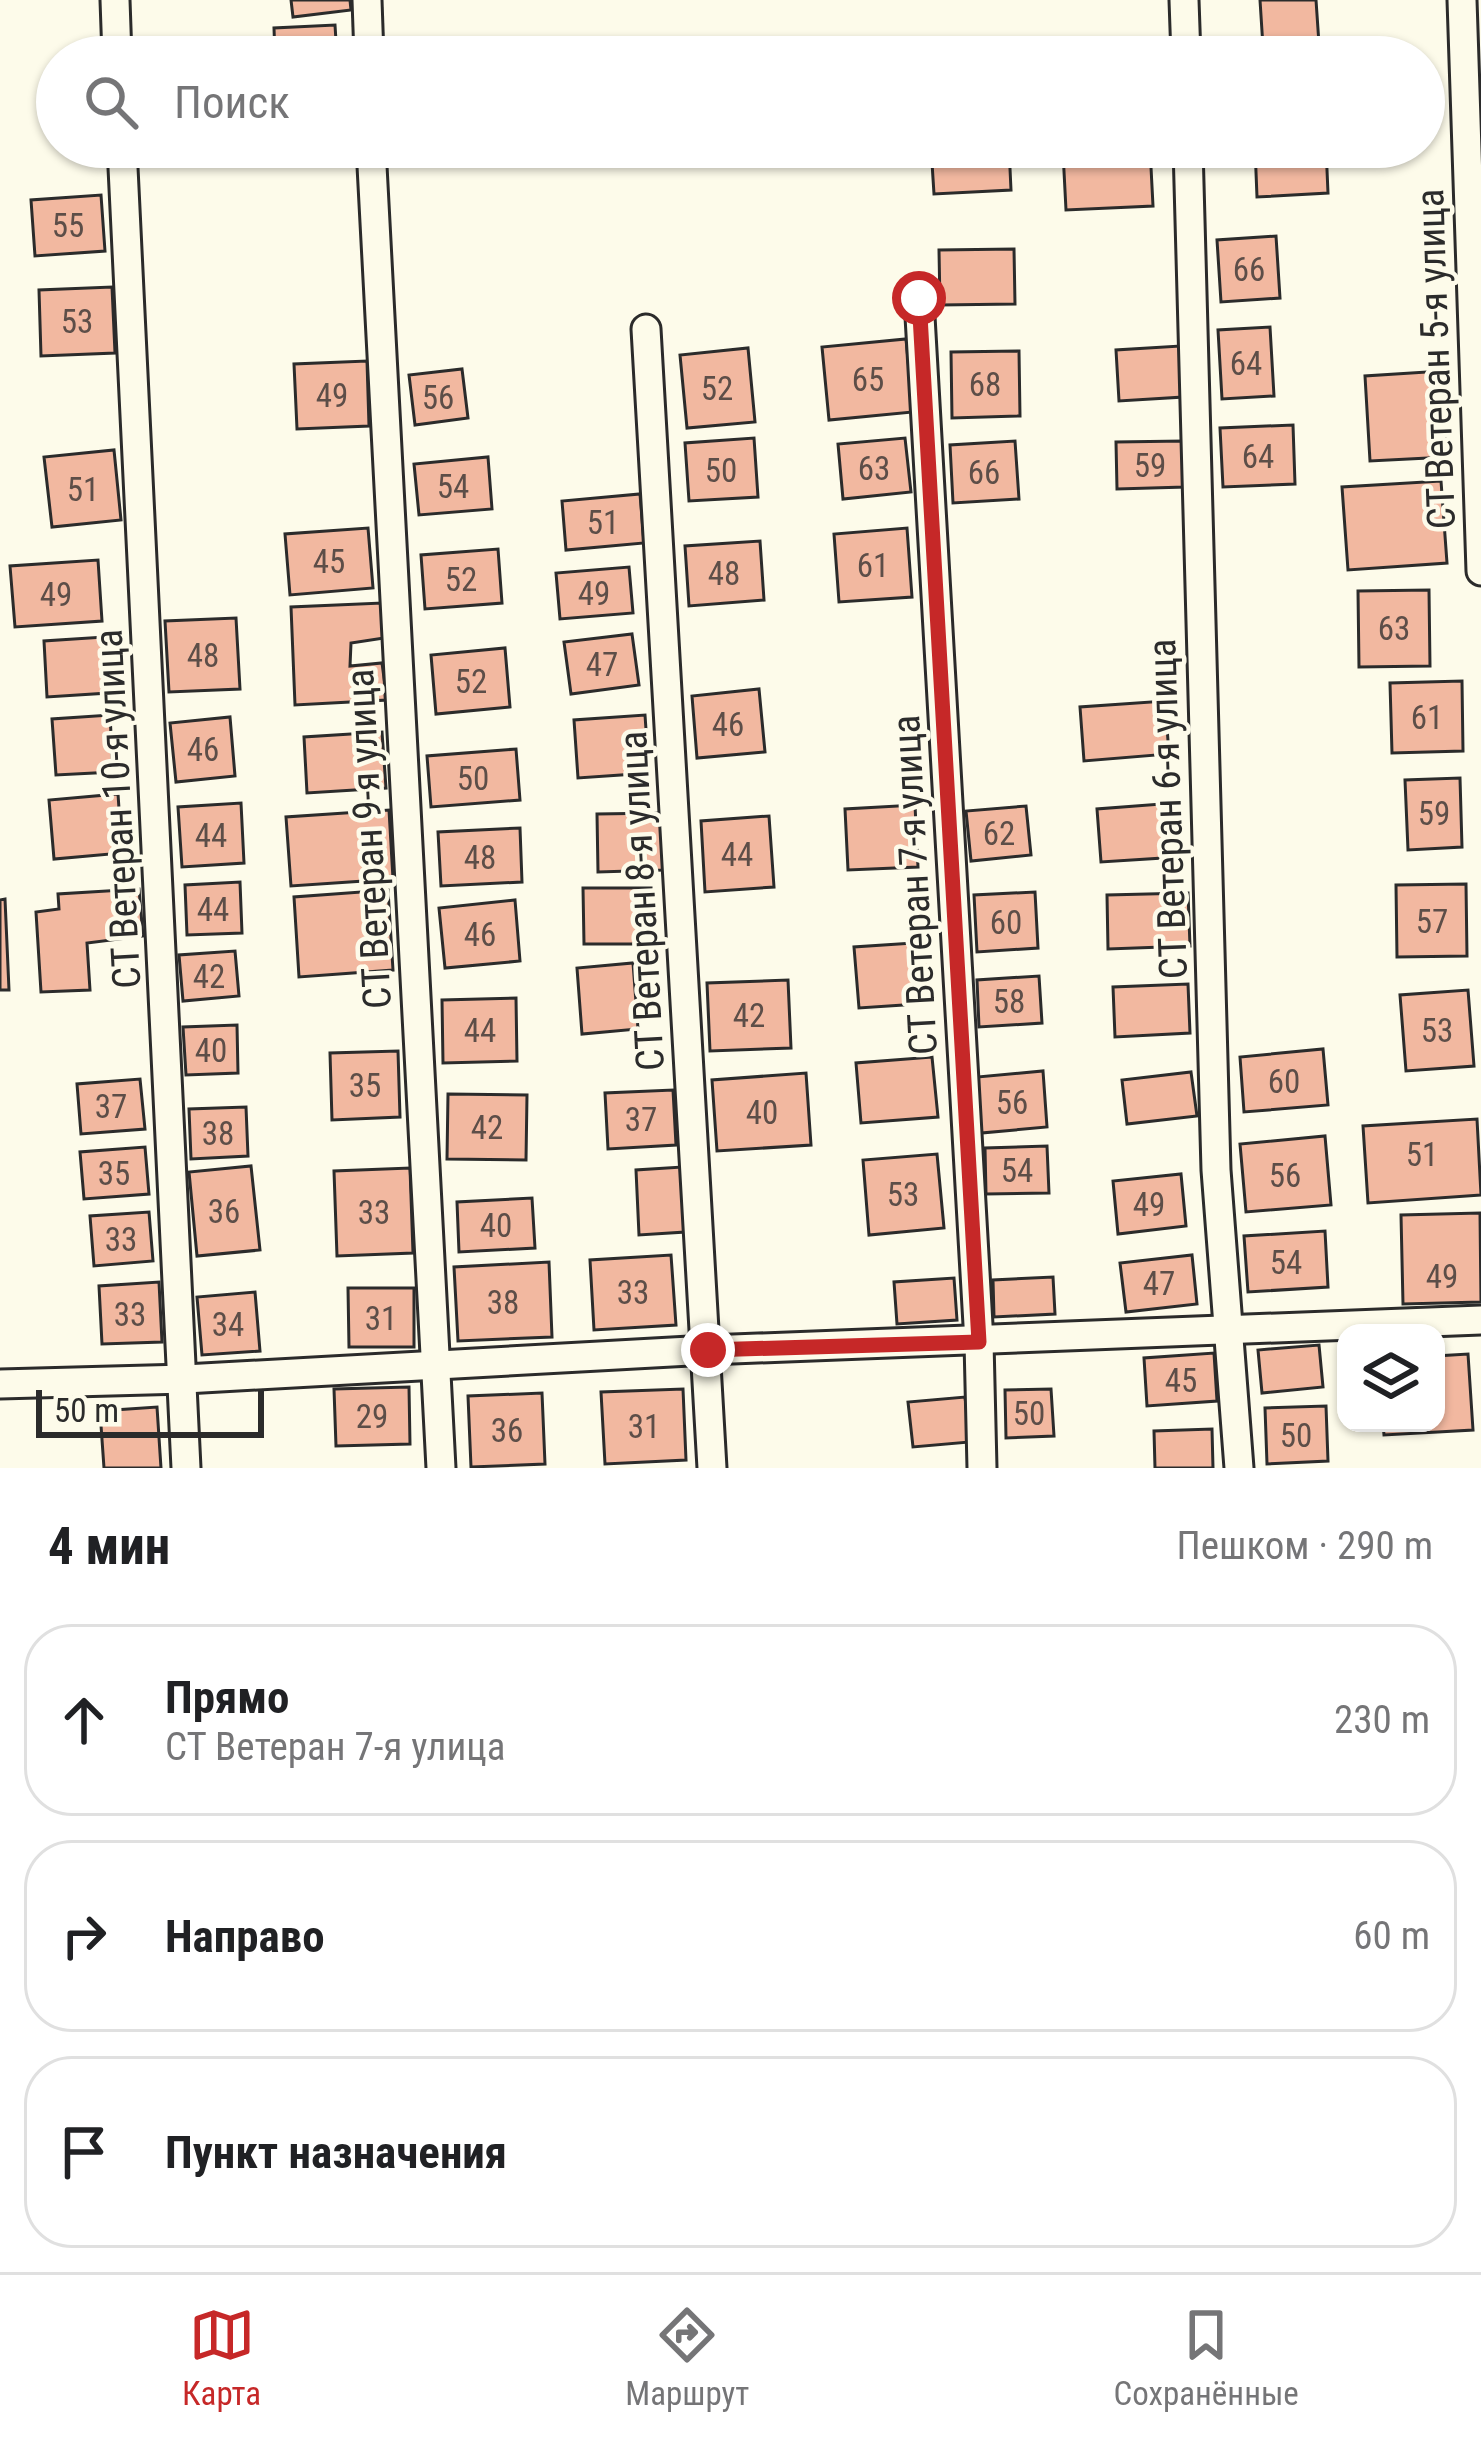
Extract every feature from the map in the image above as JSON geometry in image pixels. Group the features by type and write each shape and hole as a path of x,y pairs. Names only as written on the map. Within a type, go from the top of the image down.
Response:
{"street":[{"path":"115,0 117,36"},
{"path":"367,0 368,36"},
{"path":"1184,0 1185,36"},
{"name":"СТ Ветеран 5-я улица","path":"1462,0 1481,571"},
{"name":"СТ Ветеран 10-я улица","path":"123,168 186,1468"},
{"name":"СТ Ветеран 9-я улица","path":"372,168 441,1468"},
{"name":"СТ Ветеран 6-я улица","path":"1189,168 1216,1170 1239,1468"},
{"name":"СТ Ветеран 7-я улица","path":"919,298 979,1342 982,1468"},
{"name":"СТ Ветеран 8-я улица","path":"646,329 712,1468"},
{"path":"0,1384 1481,1320"}],"building":[{"path":"291,0 350,0 351,10 293,17"},
{"path":"1260,0 1316,0 1318,36 1262,36"},
{"path":"335,25 336,36 274,36 274,28"},
{"path":"932,168 1010,168 1011,190 934,194"},
{"path":"1064,168 1151,168 1153,206 1066,210"},
{"path":"1256,168 1327,168 1328,193 1257,197"},
{"path":"101,195 105,251 35,256 31,200"},
{"path":"1276,236 1280,298 1221,302 1217,240"},
{"path":"1014,249 1015,304 940,305 939,250"},
{"path":"112,287 115,353 41,356 39,290"},
{"path":"1270,327 1274,396 1222,399 1218,330"},
{"path":"906,339 913,412 829,420 822,347"},
{"path":"1180,346 1183,397 1119,401 1116,350"},
{"path":"748,348 755,422 687,428 680,355"},
{"path":"1019,351 1020,416 952,418 951,352"},
{"path":"367,361 369,426 297,429 294,364"},
{"path":"462,369 468,418 415,425 409,375"},
{"path":"1442,371 1447,457 1370,461 1365,376"},
{"path":"1293,425 1295,484 1223,487 1220,428"},
{"path":"754,438 758,497 689,501 685,443"},
{"path":"905,438 911,492 843,499 838,444"},
{"path":"1015,441 1019,499 953,503 950,445"},
{"path":"1183,441 1185,487 1117,489 1116,442"},
{"path":"114,450 121,520 52,527 44,457"},
{"path":"488,457 492,509 419,515 414,464"},
{"path":"1441,481 1447,563 1348,570 1342,487"},
{"path":"640,494 644,543 566,550 562,501"},
{"path":"368,528 373,588 290,595 285,534"},
{"path":"907,528 912,597 839,602 834,534"},
{"path":"760,541 764,600 689,606 685,546"},
{"path":"498,549 502,603 425,609 421,555"},
{"path":"98,560 102,621 15,627 10,566"},
{"path":"629,567 633,613 560,619 556,573"},
{"path":"1429,590 1430,666 1359,667 1358,591"},
{"path":"382,603 384,638 351,643 350,666 382,663 387,700 295,705 291,607"},
{"path":"236,618 240,689 169,692 165,621"},
{"path":"632,634 639,685 571,694 564,642"},
{"path":"104,637 108,693 47,697 44,641"},
{"path":"505,648 510,707 436,714 431,655"},
{"path":"1462,681 1463,751 1392,753 1390,683"},
{"path":"759,689 765,752 697,758 692,696"},
{"path":"1165,701 1169,754 1084,761 1080,707"},
{"path":"110,715 113,772 56,775 52,719"},
{"path":"645,715 649,773 578,778 574,720"},
{"path":"230,717 235,776 176,782 170,723"},
{"path":"382,732 386,788 307,793 304,737"},
{"path":"516,749 520,800 431,807 427,756"},
{"path":"1460,778 1462,847 1408,850 1405,780"},
{"path":"118,794 122,853 54,859 49,800"},
{"path":"241,803 244,863 182,867 178,807"},
{"path":"1174,803 1178,857 1101,862 1097,809"},
{"path":"915,805 918,867 848,870 845,809"},
{"path":"1026,806 1031,855 971,861 966,811"},
{"path":"389,810 393,879 291,886 286,817"},
{"path":"662,813 663,870 598,872 597,814"},
{"path":"769,816 774,887 705,892 701,821"},
{"path":"520,828 522,882 441,886 438,832"},
{"path":"240,882 242,933 187,935 185,885"},
{"path":"1466,884 1467,956 1397,957 1396,885"},
{"path":"583,888 651,888 651,944 584,944"},
{"path":"139,889 143,936 87,943 90,990 41,992 36,912 59,909 58,894"},
{"path":"388,890 393,970 299,977 294,897"},
{"path":"1035,892 1038,948 977,952 974,895"},
{"path":"1188,893 1190,946 1108,949 1107,895"},
{"path":"5,899 9,990 0,990 0,900"},
{"path":"515,900 520,961 445,968 439,908"},
{"path":"928,942 933,1003 859,1008 854,947"},
{"path":"235,951 239,996 183,1001 179,955"},
{"path":"633,963 638,1029 582,1034 577,968"},
{"path":"1039,976 1042,1023 979,1027 977,980"},
{"path":"788,980 791,1048 710,1051 707,983"},
{"path":"1188,984 1190,1033 1115,1037 1113,987"},
{"path":"1468,990 1474,1066 1406,1071 1400,995"},
{"path":"516,998 517,1061 443,1063 442,1000"},
{"path":"237,1025 238,1073 186,1075 183,1027"},
{"path":"1323,1049 1328,1105 1244,1112 1240,1057"},
{"path":"398,1051 400,1117 332,1120 330,1053"},
{"path":"932,1057 938,1117 861,1123 856,1063"},
{"path":"1043,1071 1047,1127 981,1133 977,1077"},
{"path":"1191,1072 1197,1116 1127,1124 1122,1080"},
{"path":"806,1073 811,1145 717,1151 712,1080"},
{"path":"140,1079 145,1129 81,1134 77,1084"},
{"path":"673,1090 676,1145 608,1149 605,1093"},
{"path":"448,1094 527,1095 526,1160 447,1159"},
{"path":"246,1107 248,1156 191,1159 189,1109"},
{"path":"1477,1119 1481,1195 1368,1203 1363,1126"},
{"path":"1325,1136 1331,1205 1246,1212 1240,1144"},
{"path":"1047,1146 1049,1193 986,1194 985,1148"},
{"path":"145,1147 149,1194 84,1199 80,1152"},
{"path":"937,1154 944,1228 869,1235 863,1160"},
{"path":"251,1166 260,1250 197,1256 189,1172"},
{"path":"682,1167 685,1232 639,1235 636,1170"},
{"path":"410,1168 413,1253 337,1256 334,1171"},
{"path":"1181,1174 1186,1226 1118,1234 1113,1181"},
{"path":"532,1198 535,1248 459,1252 457,1202"},
{"path":"149,1212 153,1261 94,1266 90,1216"},
{"path":"1480,1213 1481,1302 1403,1304 1401,1215"},
{"path":"1325,1231 1328,1287 1248,1292 1244,1236"},
{"path":"671,1255 676,1325 594,1330 590,1260"},
{"path":"1192,1255 1197,1304 1126,1312 1120,1263"},
{"path":"549,1262 552,1337 458,1341 454,1267"},
{"path":"1053,1277 1055,1314 994,1317 993,1280"},
{"path":"954,1278 957,1320 897,1324 894,1282"},
{"path":"159,1282 162,1342 102,1344 99,1286"},
{"path":"348,1288 414,1288 414,1347 349,1347"},
{"path":"255,1292 260,1351 202,1355 197,1297"},
{"path":"1319,1345 1323,1387 1262,1393 1258,1350"},
{"path":"1214,1353 1217,1401 1147,1406 1144,1358"},
{"path":"1468,1354 1473,1430 1445,1432 1445,1355"},
{"path":"409,1387 410,1444 336,1446 334,1389"},
{"path":"683,1389 686,1460 605,1464 601,1392"},
{"path":"1051,1389 1054,1436 1006,1438 1005,1390"},
{"path":"542,1393 545,1464 471,1467 468,1396"},
{"path":"965,1397 970,1442 913,1447 908,1402"},
{"path":"1326,1406 1328,1461 1267,1464 1265,1408"},
{"path":"157,1407 161,1468 104,1468 100,1411"},
{"path":"1212,1429 1213,1468 1155,1468 1154,1431"}],"route":[{"path":"708,1350 979,1342 919,298"}]}
